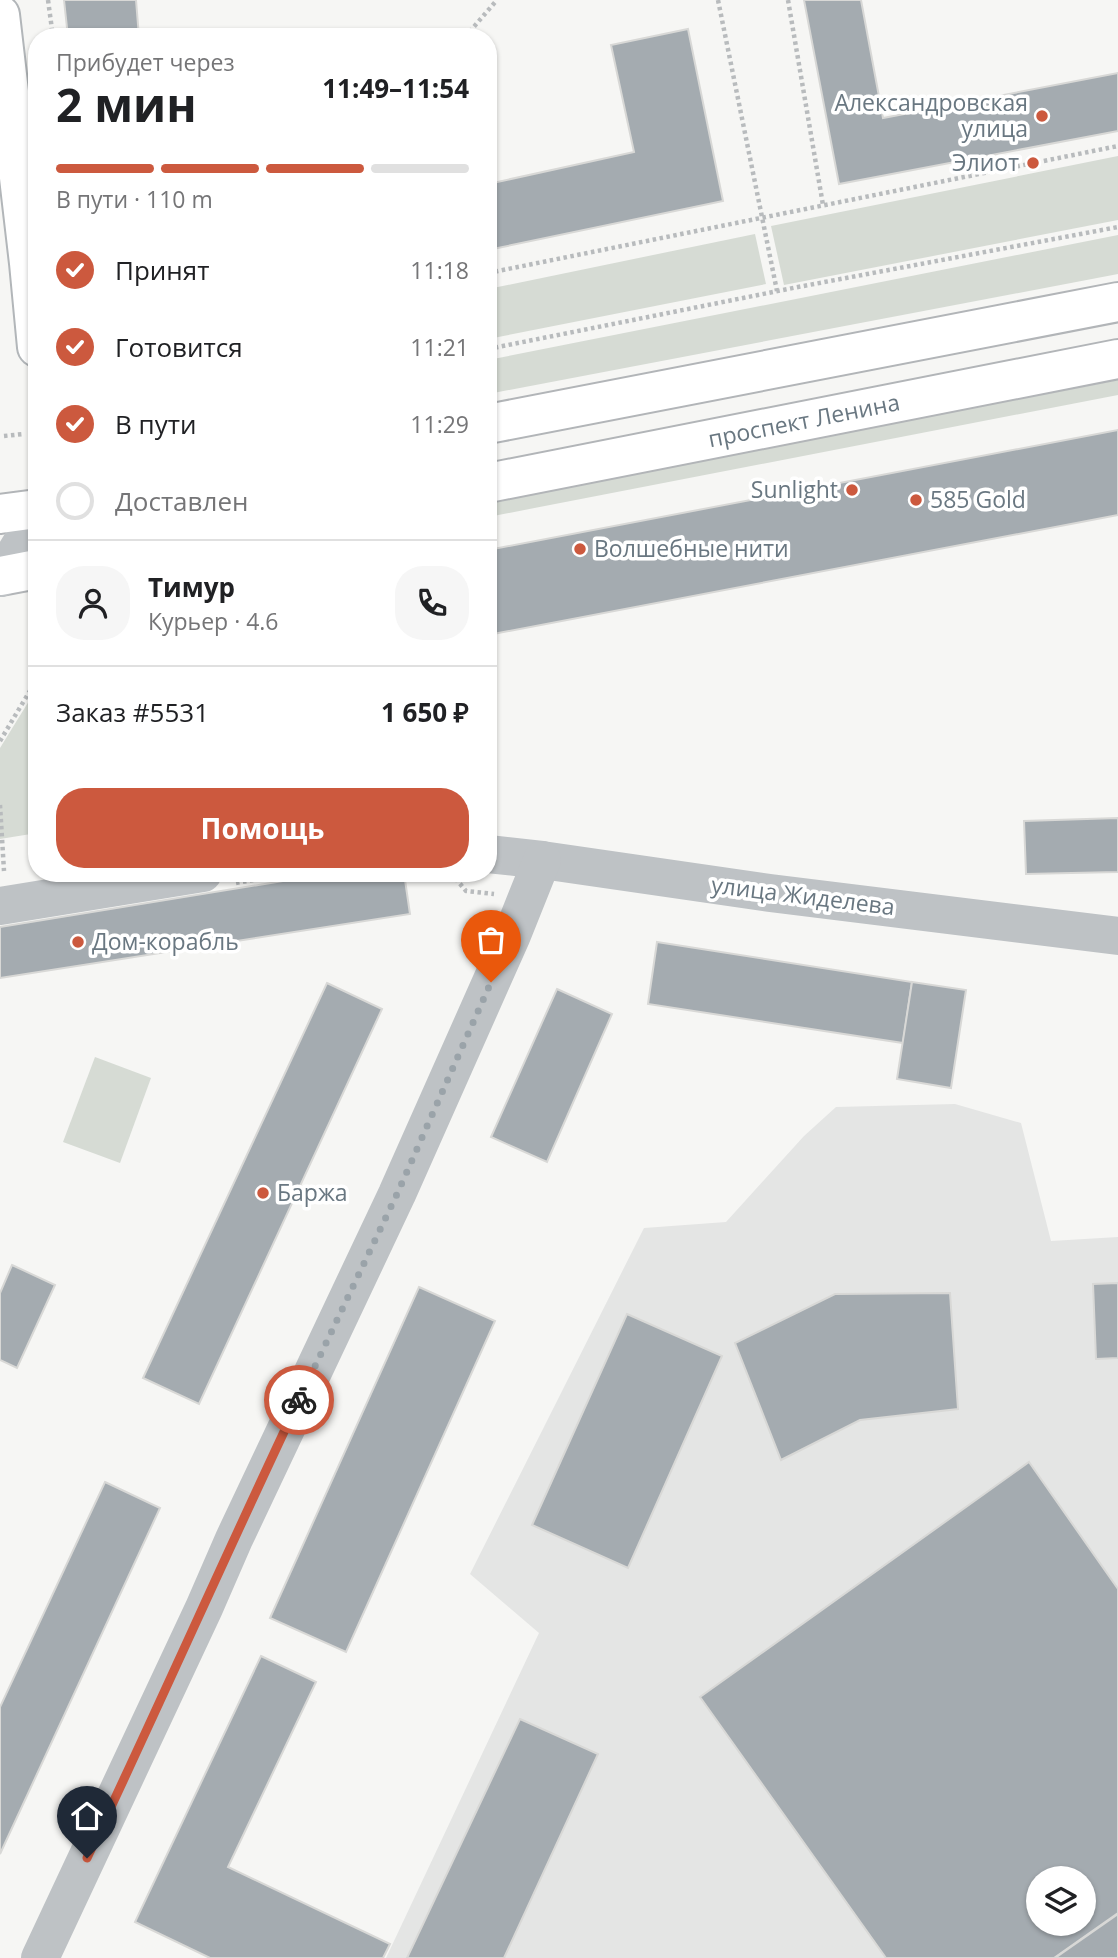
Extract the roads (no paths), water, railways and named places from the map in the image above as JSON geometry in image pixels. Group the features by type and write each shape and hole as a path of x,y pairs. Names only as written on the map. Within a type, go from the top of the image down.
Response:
{"main road":[{"path":"0,15 28,254"},
{"path":"497,422 1118,303"},
{"name":"проспект Ленина","path":"497,481 1118,359"},
{"path":"0,514 28,510"}],"street":[{"path":"9,575 28,536"},
{"name":"улица Жиделева","path":"497,855 771,893 1118,936"},
{"path":"40,1958 239,1526 397,1194 542,860"},
{"path":"3,906 148,882"}],"place":[{"name":"Александровская улица","path":"1042,116"},
{"name":"Элиот","path":"1033,163"},
{"name":"Sunlight","path":"852,490"},
{"name":"585 Gold","path":"916,500"},
{"name":"Волшебные нити","path":"580,549"},
{"name":"Дом-корабль","path":"78,942"},
{"name":"Баржа","path":"263,1193"}]}
